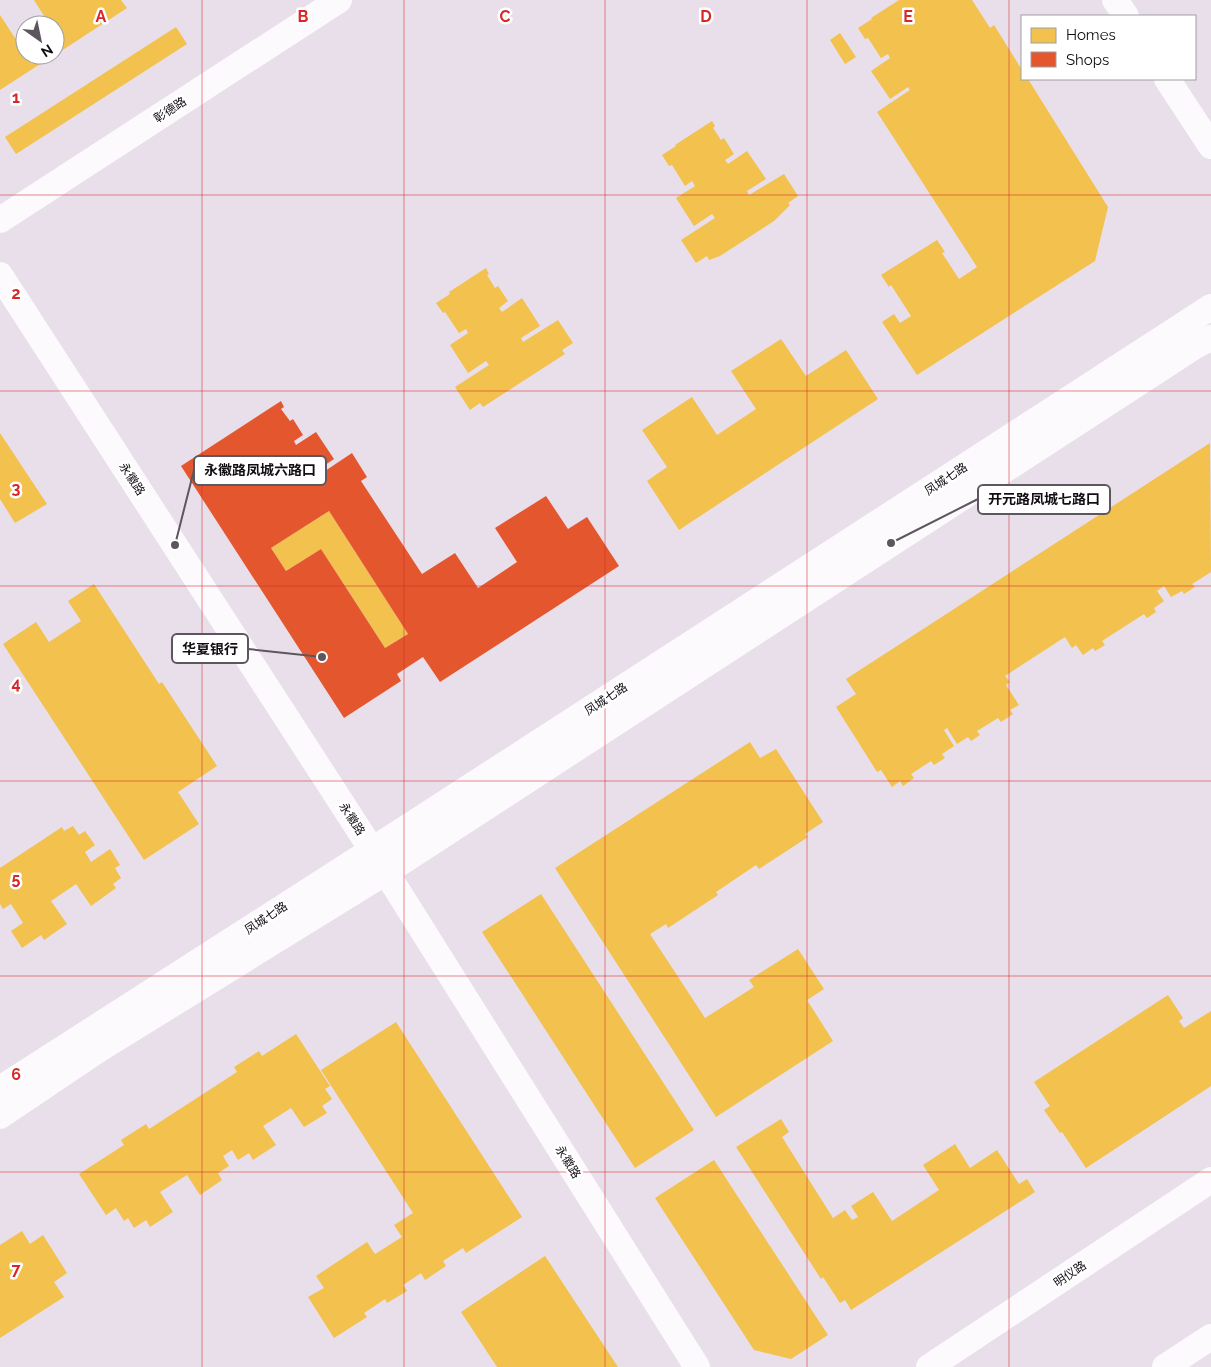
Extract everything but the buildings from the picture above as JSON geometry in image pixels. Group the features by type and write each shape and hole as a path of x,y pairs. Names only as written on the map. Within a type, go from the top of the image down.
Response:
{"street":[{"name":"彰德路","path":"0,220 339,0"},
{"path":"1115,0 1125,15"},
{"path":"1168,80 1211,146"},
{"name":"永徽路","path":"0,275 372,850 697,1367"},
{"name":"凤城七路","path":"0,1089 1211,307"},
{"name":"凤城七路","path":"0,1116 98,1050 386,872 1171,362 1211,338"},
{"name":"明仪路","path":"929,1367 1211,1180"},
{"path":"1164,1367 1211,1337"}],"place":[{"name":"开元路凤城七路口","path":"891,543"},
{"name":"永徽路凤城六路口","path":"175,545"},
{"name":"华夏银行","path":"322,657"}]}
